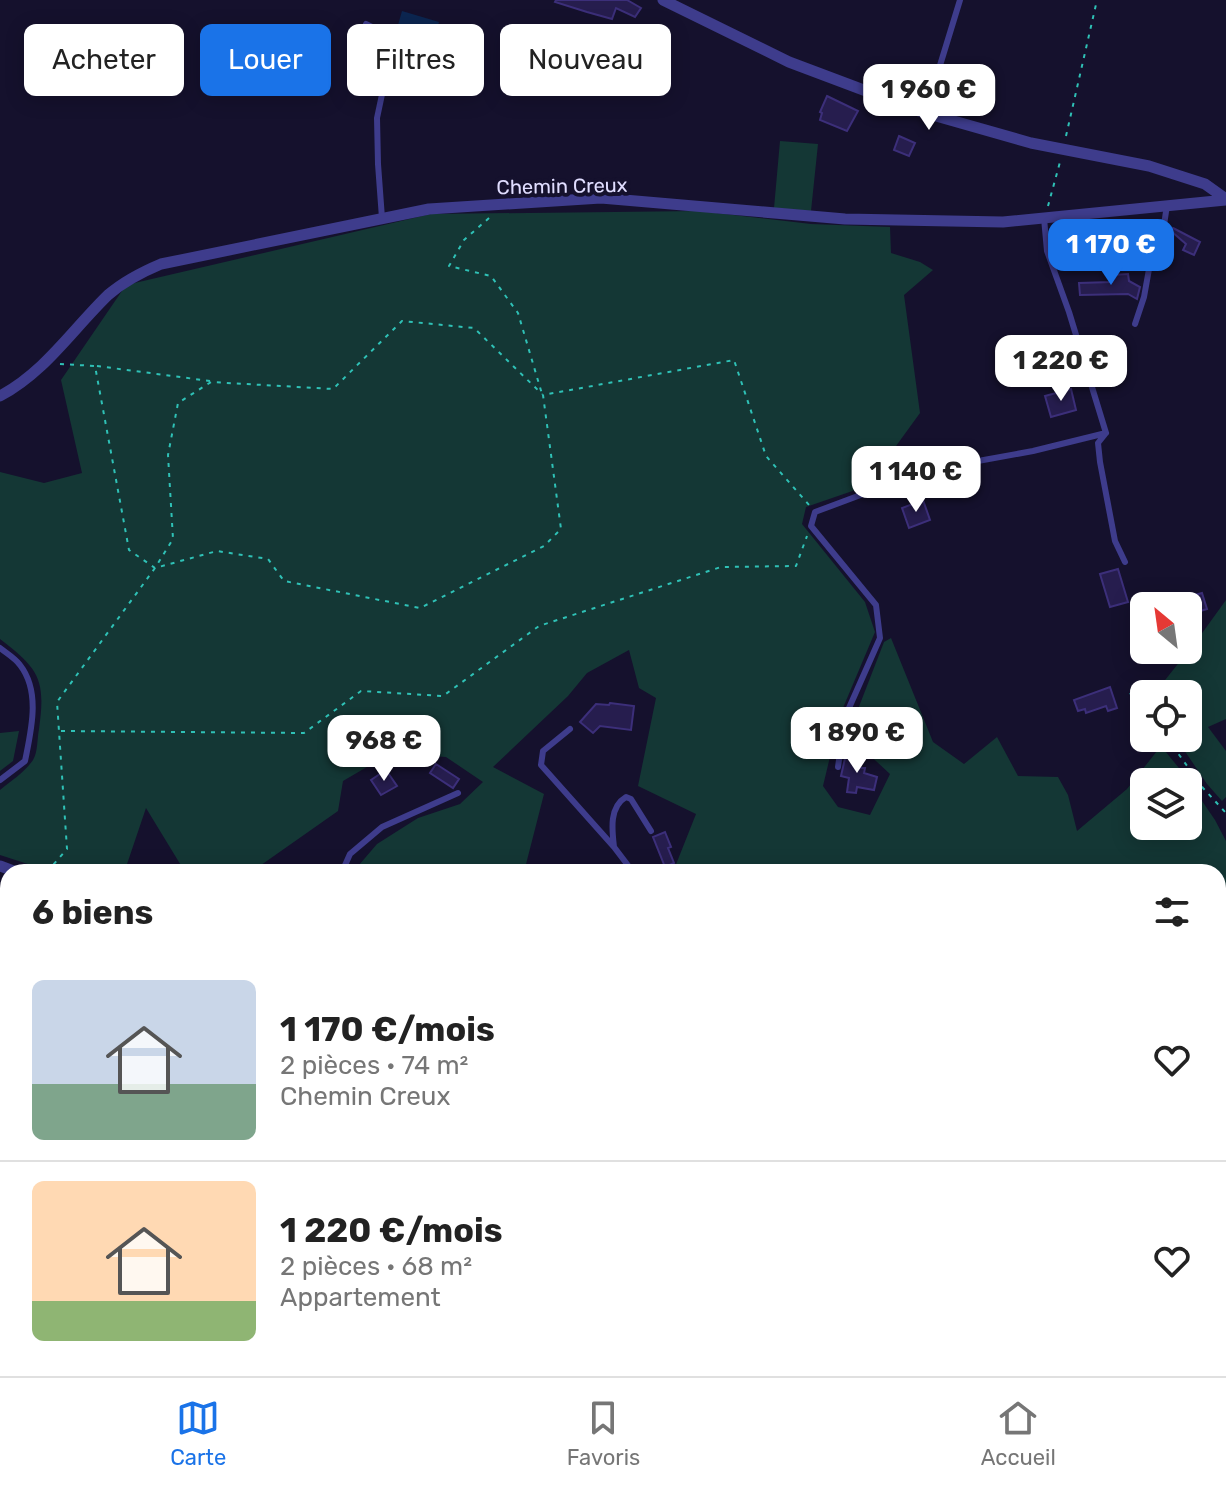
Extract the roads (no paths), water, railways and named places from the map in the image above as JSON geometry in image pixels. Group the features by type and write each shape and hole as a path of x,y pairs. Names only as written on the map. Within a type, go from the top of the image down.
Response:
{"street":[{"path":"663,0 789,62 922,112 1031,143 1149,166 1205,184 1226,199"},
{"name":"Chemin Creux","path":"0,396 17,387 45,364 109,294 132,277 161,264 429,209 601,198 845,219 1003,222 1226,199"}],"lane":[{"path":"922,112 930,98 960,0"},
{"path":"382,96 377,118 382,218"},
{"path":"1135,324 1167,205"},
{"path":"1044,218 1047,251 1106,433"},
{"path":"838,767 845,717 880,638 876,605 811,526 815,512 906,478 1106,433"},
{"path":"1106,433 1098,443 1100,462 1115,541 1125,562"},
{"path":"0,648 19,664 28,679 34,717 25,761 0,780"},
{"path":"570,729 543,751 541,765 627,864"},
{"path":"346,864 350,854 382,827 458,793"},
{"path":"614,847 612,826 615,811 620,800 626,797 631,799 651,831"}],"water":[{"path":"402,11 439,22 438,24 398,24"}]}
